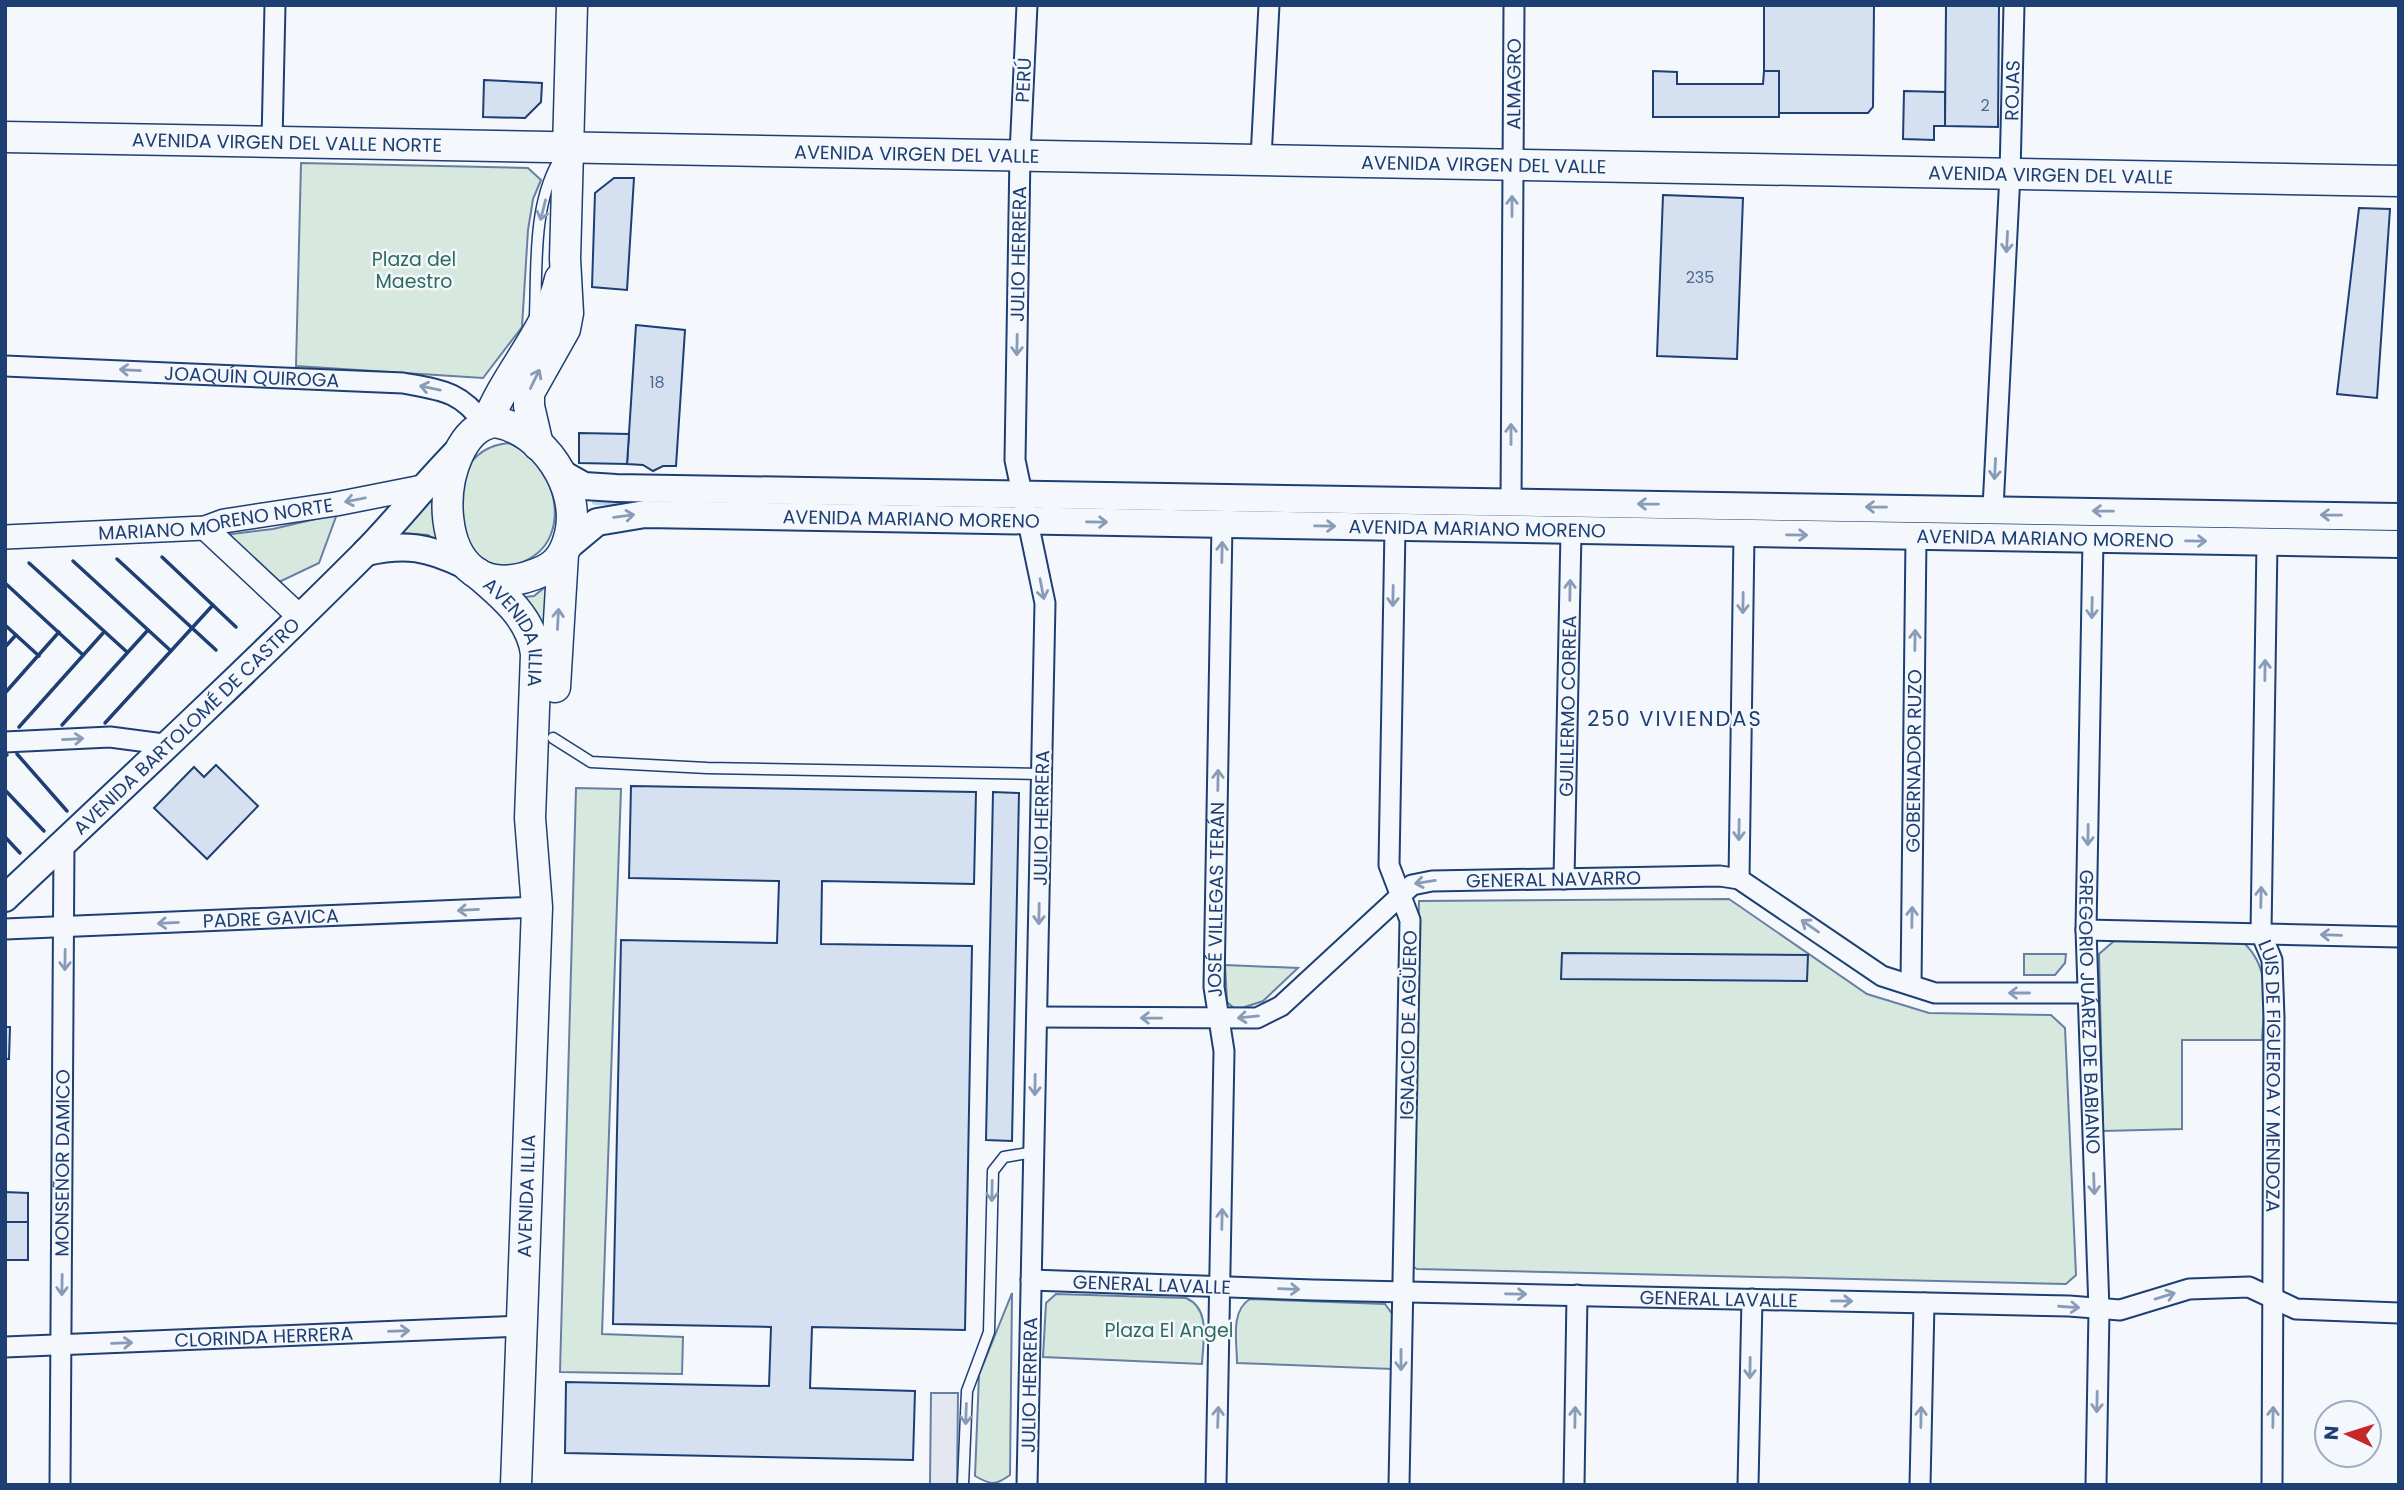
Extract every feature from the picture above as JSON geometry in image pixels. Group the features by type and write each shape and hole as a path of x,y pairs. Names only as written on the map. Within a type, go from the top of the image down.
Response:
{"main road":[{"path":"538,445 529,406 529,393 565,329 568,313 565,258 572,5"},
{"name":"AVENIDA VIRGEN DEL VALLE NORTE","path":"5,137 567,147"},
{"name":"AVENIDA VIRGEN DEL VALLE","path":"567,147 2399,181"},
{"path":"471,569 449,533 447,501 455,466 479,430 557,293 565,258"},
{"path":"366,552 394,546 420,547 499,580 518,579 551,568 565,551 572,525 572,502 561,473 538,445 521,430 508,425 479,430"},
{"name":"AVENIDA BARTOLOMÉ DE CASTRO","path":"5,898 171,745 366,552 422,487 479,430"},
{"name":"AVENIDA MARIANO MORENO","path":"561,473 584,486 615,488 1993,508 2399,517"},
{"name":"AVENIDA MARIANO MORENO","path":"565,551 597,522 627,514 2399,544"},
{"name":"AVENIDA ILLIA","path":"537,906 549,830 565,551"},
{"name":"AVENIDA ILLIA","path":"471,569 511,603 535,643 530,818 537,906 516,1485"}],"street":[{"path":"272,141 275,5"},
{"name":"PERÚ","path":"1020,154 1027,5"},
{"path":"1261,158 1269,5"},
{"name":"ALMAGRO","path":"1512,164 1514,5"},
{"name":"ROJAS","path":"2010,174 2014,5"},
{"name":"JULIO HERRERA","path":"1020,154 1015,460 1045,603 1027,1485"},
{"path":"1511,502 1512,164"},
{"path":"1993,508 2010,174"},
{"name":"JOAQUÍN QUIROGA","path":"5,366 403,383 449,392 470,404 479,430"},
{"name":"MARIANO MORENO NORTE","path":"5,537 205,528 224,521 336,504 422,487"},
{"name":"JOSÉ VILLEGAS TERÁN","path":"1216,1485 1224,1051 1214,987 1222,524"},
{"path":"205,528 300,617"},
{"name":"IGNACIO DE AGÜERO","path":"1395,528 1389,865 1410,920 1399,1485"},
{"name":"GUILLERMO CORREA","path":"1564,879 1571,532"},
{"path":"1739,879 1744,535"},
{"name":"GOBERNADOR RUZO","path":"1911,985 1916,537"},
{"name":"GREGORIO JUÁREZ DE BABIANO","path":"2093,540 2086,930 2099,1310 2096,1485"},
{"name":"LUIS DE FIGUEROA Y MENDOZA","path":"2267,542 2261,933 2272,960 2275,1300 2272,1485"},
{"path":"5,742 110,737 171,745"},
{"name":"MONSEÑOR DAMICO","path":"60,1485 66,928 64,843"},
{"name":"GENERAL NAVARRO","path":"1037,1017 1257,1018 1281,1006 1412,885 1432,881 1720,876 1739,879 1882,976 1935,993 2087,993"},
{"name":"PADRE GAVICA","path":"5,929 537,906"},
{"path":"2086,930 2399,937"},
{"name":"GENERAL LAVALLE","path":"1031,1280 1220,1288 2069,1306 2099,1310 2120,1310 2189,1289 2249,1287 2296,1309 2399,1313"},
{"path":"1574,1485 1577,1295"},
{"path":"1748,1485 1752,1299"},
{"path":"1920,1485 1924,1303"},
{"name":"CLORINDA HERRERA","path":"5,1347 522,1326"}],"lane":[{"path":"534,336 539,225 552,172 567,147"},
{"path":"553,738 591,762 707,768 1041,774"},
{"path":"963,1485 967,1391 989,1332 993,1171 1004,1157 1034,1152"}],"green space":[{"name":"Plaza del Maestro","path":"301,163 528,168 541,180 533,199 528,230 522,327 483,378 296,366"},
{"path":"508,443 531,457 540,468 552,493 554,521 551,534 534,556 523,562 496,565 484,562 474,555 466,544 460,495 466,471 473,460 493,446"},
{"path":"437,486 443,545 428,535 399,533"},
{"path":"337,514 319,563 279,582 224,535 273,529"},
{"path":"550,583 547,639 537,614 524,597 534,596"},
{"path":"576,788 621,789 602,1334 683,1337 682,1374 560,1372"},
{"path":"1729,899 1867,994 1929,1013 2051,1015 2065,1028 2076,1275 2066,1284 1417,1269 1410,1265 1419,901"},
{"path":"2114,941 2244,943 2259,964 2265,1001 2262,1040 2182,1040 2182,1129 2103,1131 2099,954"},
{"path":"2024,954 2066,954 2065,963 2055,975 2024,975"},
{"path":"1225,965 1298,968 1263,1001 1236,1010 1227,1002"},
{"path":"1012,1293 1010,1475 993,1483 975,1476 979,1375"},
{"name":"Plaza El Angel","path":"1056,1294 1186,1298 1194,1303 1202,1317 1202,1364 1043,1357 1046,1303"},
{"path":"1250,1299 1385,1304 1393,1315 1392,1369 1237,1363 1237,1319 1244,1304"}],"shaded area":[{"path":"931,1393 958,1393 957,1485 930,1485"}],"building":[{"path":"1764,5 1874,5 1873,107 1868,113 1779,113 1779,71 1764,71"},
{"path":"1946,5 1999,5 1998,127 1945,126"},
{"path":"1653,71 1677,72 1677,84 1763,84 1764,71 1779,71 1779,117 1653,117"},
{"path":"484,80 542,83 541,102 525,118 483,117"},
{"path":"1904,91 1945,92 1945,126 1934,126 1934,140 1903,139"},
{"path":"614,178 634,178 627,290 592,287 595,193"},
{"path":"1663,195 1743,198 1737,359 1657,356"},
{"path":"2359,208 2390,209 2377,398 2337,394"},
{"path":"636,325 685,330 676,466 663,466 653,471 643,465 627,464"},
{"path":"579,433 629,434 627,464 579,463"},
{"path":"216,765 258,806 207,859 154,808 194,767 204,777"},
{"path":"631,786 976,792 974,884 822,881 821,944 972,946 965,1330 812,1327 810,1388 915,1391 913,1460 565,1453 566,1382 769,1386 771,1327 613,1324 621,940 777,943 779,881 629,878"},
{"path":"993,792 1019,793 1012,1141 986,1140"},
{"path":"1562,953 1808,955 1807,981 1561,979"},
{"path":"5,1027 10,1027 9,1059 5,1059"},
{"path":"5,1192 28,1193 28,1222 5,1222"},
{"path":"5,1222 28,1222 28,1260 5,1260"}],"waterway":[{"path":"595,502 642,503"},
{"path":"1604,517 1719,519"},
{"path":"1744,520 1849,521"},
{"path":"2161,526 2399,531"}],"wall":[{"path":"162,557 236,627"},
{"path":"117,559 216,650"},
{"path":"73,561 171,651"},
{"path":"29,563 127,652"},
{"path":"5,583 83,655"},
{"path":"105,723 213,605"},
{"path":"5,625 39,656"},
{"path":"62,725 148,630"},
{"path":"5,693 59,632"},
{"path":"19,727 104,632"},
{"path":"5,647 16,635"},
{"path":"17,754 67,811"},
{"path":"5,790 44,831"},
{"path":"5,837 20,853"}],"district":[{"name":"250 VIVIENDAS","path":"1675,719"}]}
